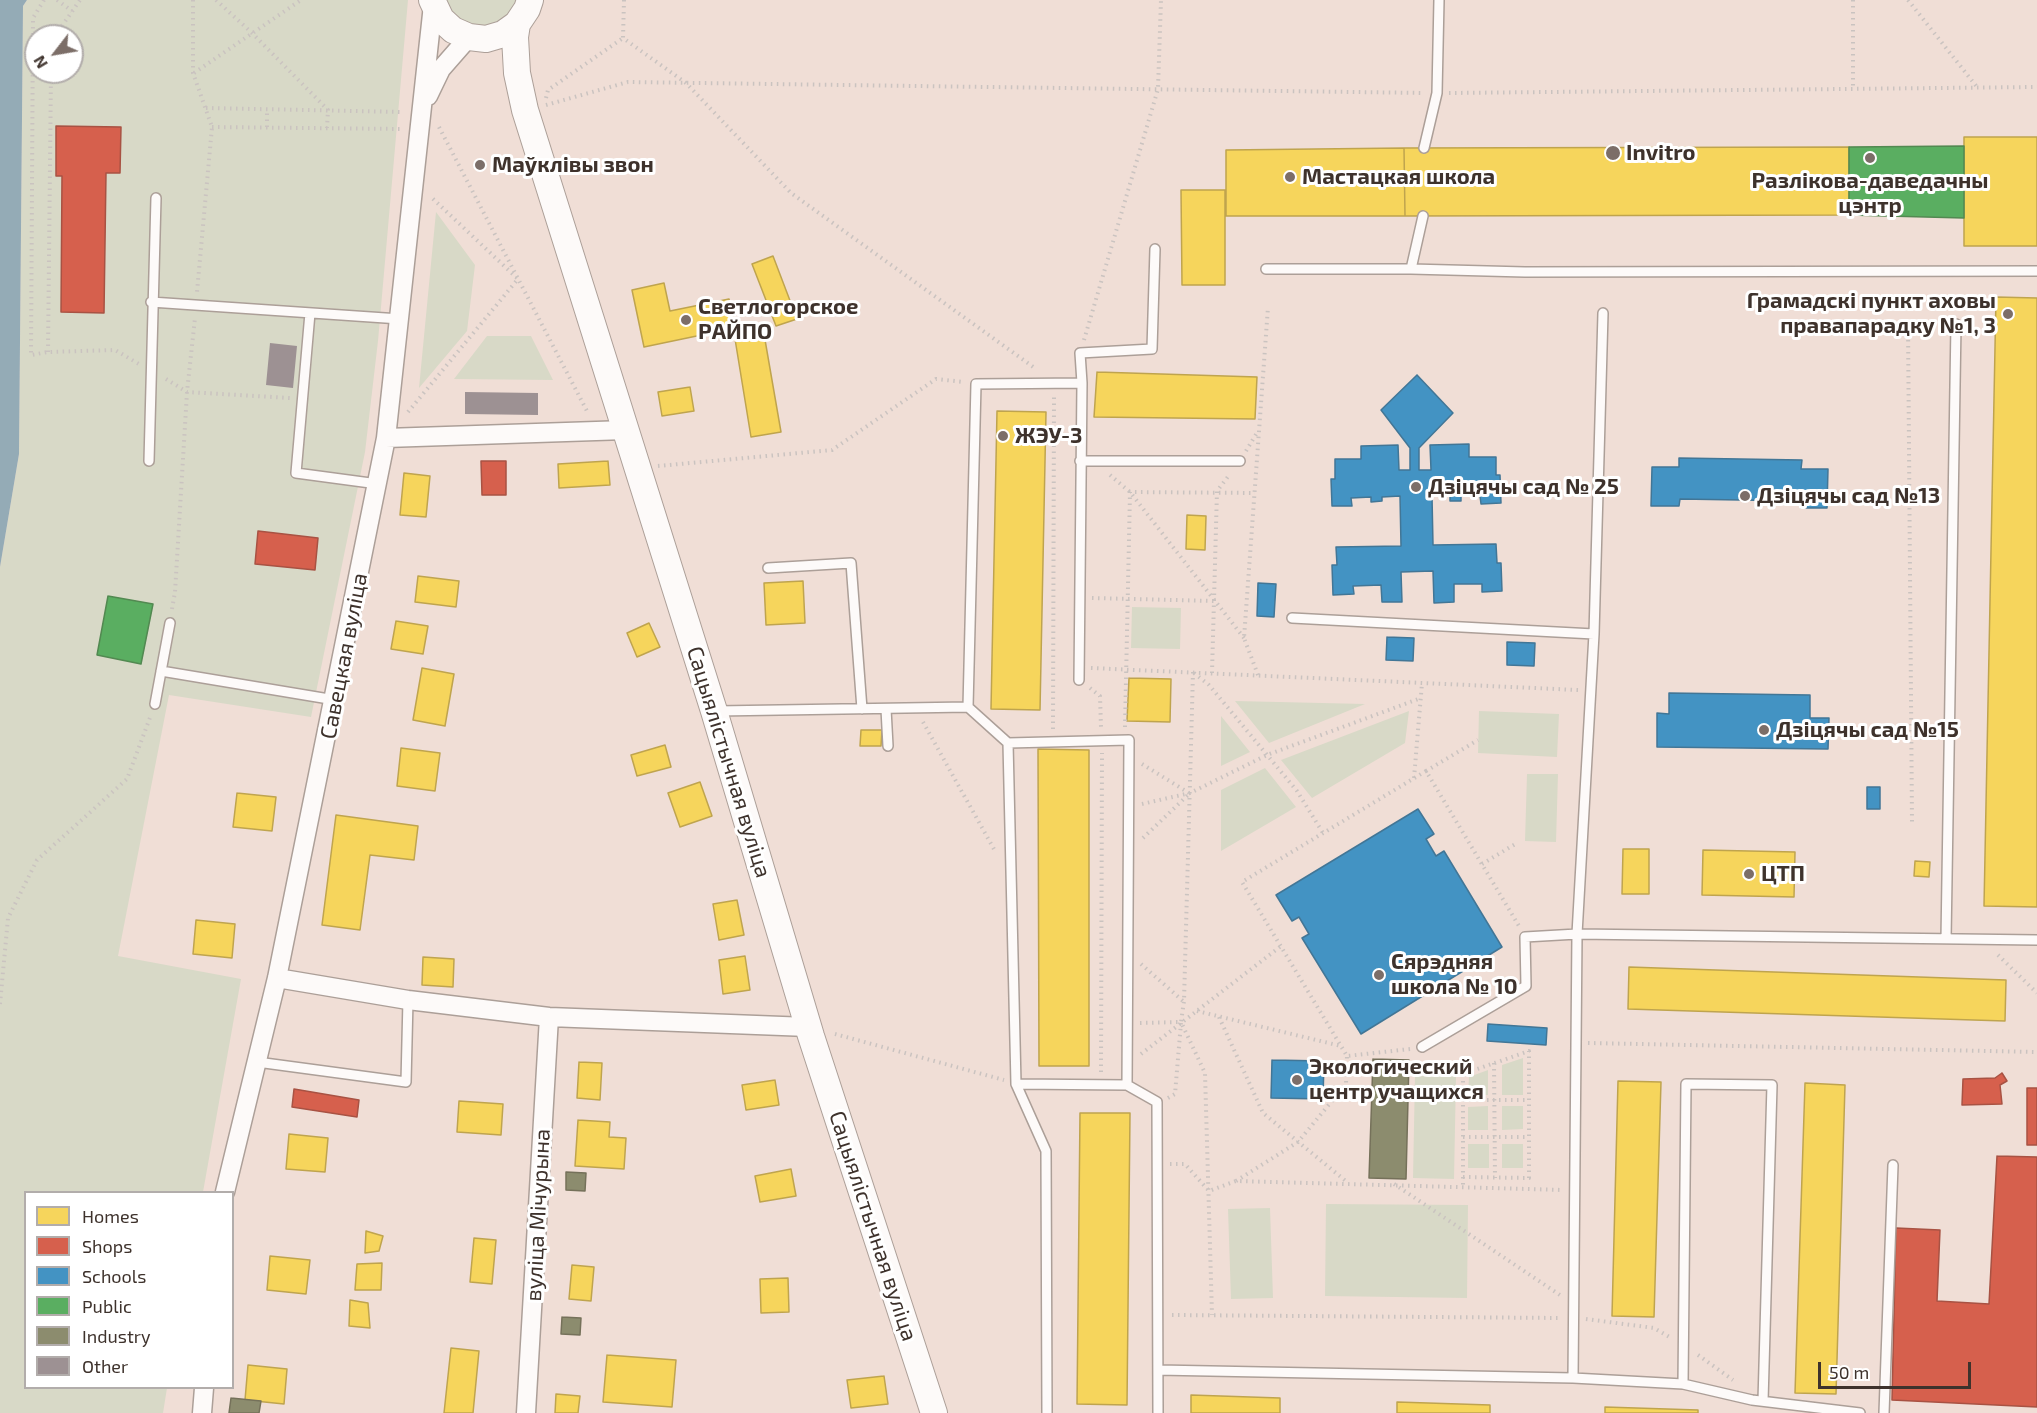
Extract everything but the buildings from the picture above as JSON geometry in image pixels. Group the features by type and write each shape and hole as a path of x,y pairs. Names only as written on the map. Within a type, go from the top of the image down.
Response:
{"main road":[{"path":"432,2 441,19 453,30 478,38 503,34 517,24 530,0"},
{"name":"Сацыялістычная вуліца","path":"517,24 516,52 525,110 714,711 810,1031 934,1413"},
{"name":"Сацыялістычная вуліца","path":"478,38 496,53 525,110"}],"street":[{"name":"Савецкая вуліца","path":"225,1191 277,978 335,700 386,438 432,2"},
{"name":"Савецкая вуліца","path":"421,121 441,69 478,38"},
{"path":"386,438 626,430"},
{"path":"277,978 408,1000 549,1017 810,1031"},
{"name":"вуліца Мічурына","path":"526,1413 549,1017"},
{"path":"201,1413 204,1389"}],"lane":[{"path":"1424,148 1437,93 1439,0"},
{"path":"149,461 156,198"},
{"path":"1411,269 1423,216"},
{"path":"1079,680 1082,383 1080,353 1152,349 1155,249"},
{"path":"1266,269 1525,272 2037,271"},
{"path":"152,302 400,319"},
{"path":"310,313 296,473 378,484"},
{"path":"1573,1378 1577,934 1594,633 1603,313"},
{"path":"1946,939 1956,324"},
{"path":"968,707 976,384 1082,383"},
{"path":"1080,461 1240,461"},
{"path":"768,568 851,564 862,709"},
{"path":"1292,618 1594,633"},
{"path":"155,704 170,623"},
{"path":"161,671 335,700"},
{"path":"714,711 968,707 1008,742 1129,740 1127,1085"},
{"path":"886,709 888,746"},
{"path":"1008,742 1016,1084 1046,1151 1047,1413"},
{"path":"1422,1047 1526,986 1526,937 1577,934 2037,940"},
{"path":"257,1062 406,1082 408,1000"},
{"path":"1016,1084 1127,1085 1157,1102 1158,1413"},
{"path":"1683,1384 1686,1084 1772,1085 1763,1401"},
{"path":"1884,1413 1893,1165"},
{"path":"1158,1370 1573,1378 1683,1384 1763,1401 1860,1413"}],"path":[{"path":"44,0 33,18 31,355 48,352 115,350 187,392 303,399"},
{"path":"57,0 72,11"},
{"path":"64,24 80,0"},
{"path":"216,0 328,110 327,128"},
{"path":"193,73 301,0"},
{"path":"623,38 624,0"},
{"path":"1080,353 1158,89 1161,0"},
{"path":"1853,0 1853,89"},
{"path":"1908,0 1977,87"},
{"path":"623,38 548,90 543,106 628,82 1437,93 2037,87"},
{"path":"623,38 686,83 791,193 1054,382 1053,741"},
{"path":"48,352 51,84"},
{"path":"206,108 328,110 421,121"},
{"path":"267,109 267,127"},
{"path":"212,126 327,128 421,121"},
{"path":"439,126 598,430"},
{"path":"414,182 518,279"},
{"path":"386,438 518,279"},
{"path":"1244,638 1268,307"},
{"path":"1908,322 1912,822"},
{"path":"653,466 832,450 936,379 976,384"},
{"path":"1212,673 1217,491 1240,461 1259,429"},
{"path":"1094,461 1130,492 1244,638 1258,675"},
{"path":"1130,492 1255,493"},
{"path":"1124,741 1130,492"},
{"path":"1079,598 1214,601"},
{"path":"1079,667 1591,691"},
{"path":"1193,672 1209,685 1297,791 1323,833"},
{"path":"1157,1102 1175,1094 1184,1001 1193,672"},
{"path":"1079,680 1100,696 1102,741 1101,1085"},
{"path":"1414,778 1422,683"},
{"path":"1129,807 1190,793 1267,755 1421,698"},
{"path":"0,1004 8,918 37,860 127,779 155,704"},
{"path":"916,708 1012,881"},
{"path":"1209,1191 1236,1181 1298,1142 1346,1084 1347,1056 1242,882 1478,741"},
{"path":"1129,756 1190,793"},
{"path":"1426,771 1526,937"},
{"path":"1129,853 1190,793"},
{"path":"1482,864 1517,843"},
{"path":"1128,1064 1281,946"},
{"path":"1128,952 1184,1001"},
{"path":"1998,955 2037,993"},
{"path":"1196,1011 1341,1046"},
{"path":"1219,1017 1263,1113 1347,1182"},
{"path":"1128,1023 1181,1022"},
{"path":"1181,1022 1205,1073 1212,1315"},
{"path":"810,1031 825,1031 1016,1084"},
{"path":"1576,1043 2037,1052"},
{"path":"1347,1056 1422,1047"},
{"path":"1463,1177 1529,1178 1529,1051 1463,1074 1463,1177 1463,1186"},
{"path":"1494,1063 1495,1178"},
{"path":"1463,1100 1529,1100"},
{"path":"1463,1137 1529,1137"},
{"path":"1158,1164 1185,1164 1209,1191"},
{"path":"1236,1181 1347,1182 1575,1190"},
{"path":"1394,1184 1574,1303"},
{"path":"1158,1315 1573,1318 1654,1328 1683,1345 1763,1401"}],"green space":[{"path":"27,0 408,0 378,341 365,452 311,717 169,695 118,956 241,979 203,1191 24,1191 24,1389 167,1389 163,1413 0,1413 0,567 19,454 23,6"},
{"path":"442,0 519,0 505,21 483,29 461,24"},
{"path":"436,212 475,265 467,331 419,388"},
{"path":"487,336 531,336 553,380 454,379"},
{"path":"1132,607 1181,608 1180,649 1131,648"},
{"path":"1235,701 1365,704 1269,743"},
{"path":"1409,711 1405,743 1312,798 1281,760"},
{"path":"1479,711 1559,714 1557,757 1478,753"},
{"path":"1221,716 1250,752 1221,766"},
{"path":"1265,768 1296,807 1221,851 1221,790"},
{"path":"1527,774 1558,774 1556,842 1525,841"},
{"path":"1523,1058 1523,1095 1502,1095 1502,1065"},
{"path":"1488,1070 1488,1095 1468,1095 1469,1077"},
{"path":"1415,1075 1456,1076 1454,1179 1413,1178"},
{"path":"1488,1106 1488,1130 1468,1130 1468,1107"},
{"path":"1502,1106 1523,1106 1523,1129 1502,1130"},
{"path":"1468,1144 1489,1144 1489,1168 1468,1168"},
{"path":"1502,1144 1523,1144 1523,1168 1502,1168"},
{"path":"1326,1204 1468,1205 1467,1298 1325,1296"},
{"path":"1270,1208 1273,1298 1231,1299 1228,1209"}],"water":[{"path":"0,0 27,0 23,6 19,454 0,567"}],"place":[{"name":"Invitro","path":"1613,153"},
{"name":"Разлікова-даведачны цэнтр","path":"1870,158"},
{"name":"Маўклівы звон","path":"480,165"},
{"name":"Мастацкая школа","path":"1290,177"},
{"name":"Грамадскі пункт аховы правапарадку №1, 3","path":"2008,314"},
{"name":"Светлогорское РАЙПО","path":"686,320"},
{"name":"ЖЭУ-3","path":"1003,436"},
{"name":"Дзіцячы сад № 25","path":"1416,487"},
{"name":"Дзіцячы сад №13","path":"1745,496"},
{"name":"Дзіцячы сад №15","path":"1764,730"},
{"name":"ЦТП","path":"1749,874"},
{"name":"Сярэдняя школа № 10","path":"1379,975"},
{"name":"Экологический центр учащихся","path":"1297,1080"}]}
